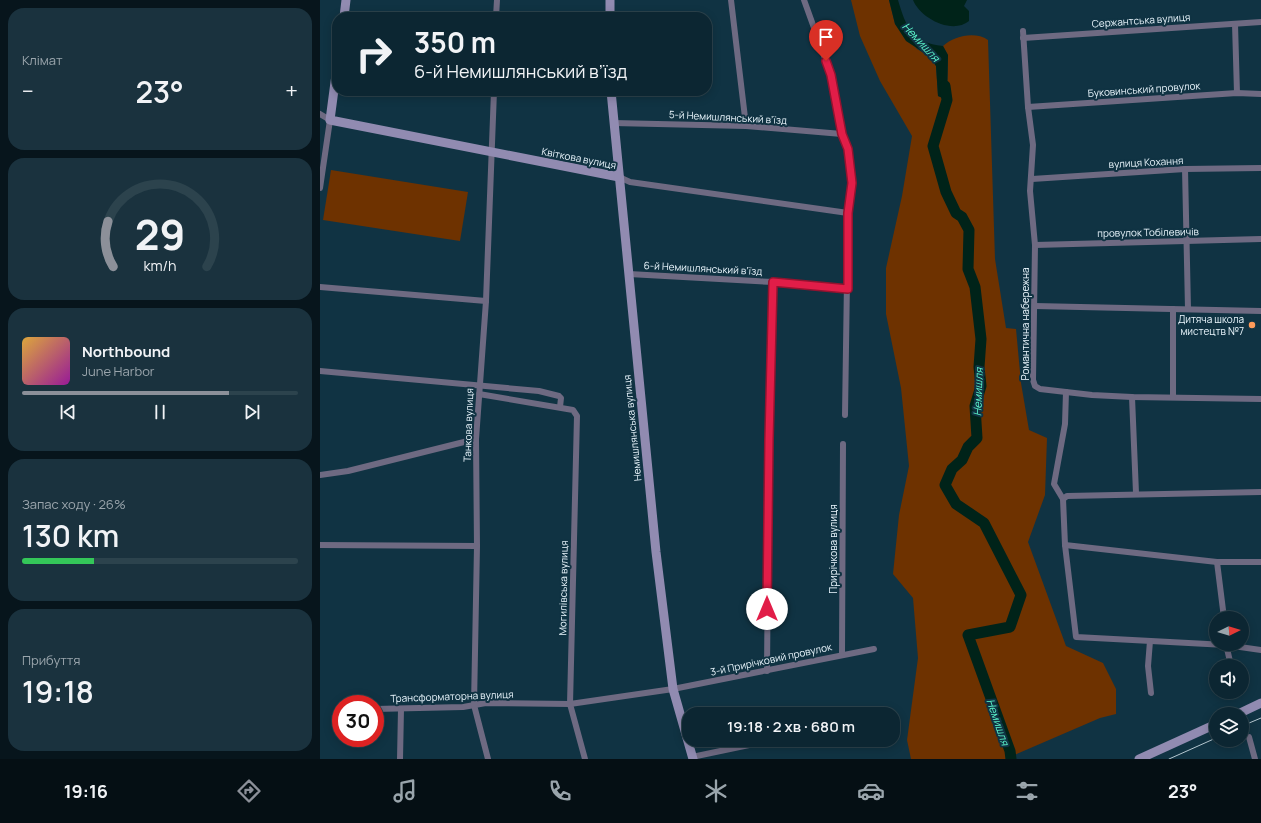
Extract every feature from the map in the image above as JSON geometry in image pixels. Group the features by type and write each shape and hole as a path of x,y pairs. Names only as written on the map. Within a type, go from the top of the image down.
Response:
{"street":[{"path":"344,0 344,12"},
{"path":"496,12 497,0"},
{"path":"610,0 610,12"},
{"path":"731,0 746,126"},
{"path":"804,0 831,75 842,134 848,149 852,183 848,213 845,415"},
{"name":"Сержантська вулиця","path":"1023,34 1261,22"},
{"path":"1234,24 1237,93"},
{"name":"Романтична набережна","path":"1023,34 1028,107 1033,146 1030,191 1035,245 1033,380 1035,386 1040,389 1066,392"},
{"name":"Буковинський провулок","path":"1028,107 1237,93 1261,94"},
{"path":"320,188 333,96"},
{"name":"Танкова вулиця","path":"488,759 474,705 477,546 476,439 486,301 494,96"},
{"name":"Немишлянська вулиця","path":"611,96 656,552 673,689 692,758"},
{"path":"320,114 330,120"},
{"name":"Квіткова вулиця","path":"330,120 619,177 630,182 848,213"},
{"name":"5-й Немишлянський в’їзд","path":"613,123 746,126 842,134"},
{"name":"вулиця Кохання","path":"1032,179 1185,170 1261,168"},
{"path":"1185,170 1188,309"},
{"name":"провулок Тобілевичів","path":"1035,245 1261,239"},
{"name":"6-й Немишлянський в’їзд","path":"628,274 773,282 848,289"},
{"path":"767,671 769,439 773,282"},
{"path":"320,287 486,301"},
{"path":"1035,306 1261,311"},
{"path":"1173,309 1173,397"},
{"path":"320,371 480,384 551,393 561,398 560,407 479,394"},
{"path":"1209,643 1076,637 1065,545 1063,499 1054,484 1065,424 1066,392 1132,397 1261,399"},
{"path":"1132,397 1136,493"},
{"name":"Могилівська вулиця","path":"560,407 573,410 577,416 570,704 585,759"},
{"path":"320,475 348,471 476,439"},
{"name":"Прирічкова вулиця","path":"842,655 844,444"},
{"path":"1063,499 1067,496 1136,493 1261,492"},
{"path":"320,545 477,546"},
{"path":"1065,545 1218,562 1261,562"},
{"path":"1218,562 1223,611"},
{"path":"1150,641 1148,666 1150,693"},
{"path":"1249,648 1261,650"},
{"name":"3-й Прирічковий провулок","path":"673,689 874,649"},
{"name":"Трансформаторна вулиця","path":"384,709 463,707 486,703 570,704 673,689"},
{"path":"1249,709 1261,704"},
{"path":"400,759 401,709"},
{"path":"1139,759 1209,727"},
{"path":"1249,736 1255,759"},
{"path":"692,758 742,747"}],"shaded area":[{"path":"851,0 889,0 895,24 917,49 929,56 936,66 938,96 947,100 948,55 943,46 959,37 971,35 983,37 988,40 995,259 1006,328 1016,329 1021,383 1029,430 1047,438 1045,495 1028,542 1066,646 1103,663 1116,689 1116,714 1100,718 1005,759 911,759 907,740 918,658 913,598 893,574 899,515 909,466 901,388 886,314 886,268 902,196 912,136 880,81 860,36"},
{"path":"331,170 468,192 460,241 323,220"}],"water":[{"path":"889,0 898,0 908,26 917,37 932,44 943,46 948,55 947,100 938,96 936,66 929,56 906,41 895,24"},
{"path":"913,0 967,0 964,6 969,11 969,21 962,25 954,26 937,22 922,13"}],"waterway":[{"name":"Немишля","path":"945,86 947,100 933,146 946,192 956,213 962,217 969,230 968,269 975,287 981,339 979,367 981,386 975,406 977,438 968,447 962,460 952,469 945,485 956,504 984,523 1021,595 1010,627 968,635 1010,751 1011,759"}],"tram line":[{"path":"1249,723 1261,718"},
{"path":"1169,759 1209,741"}],"place":[{"name":"Дитяча школа мистецтв №7","path":"1252,325"}],"route":[{"path":"767,609 773,282 848,289 848,213 852,183 848,149 842,134 831,75 826,61"}]}
